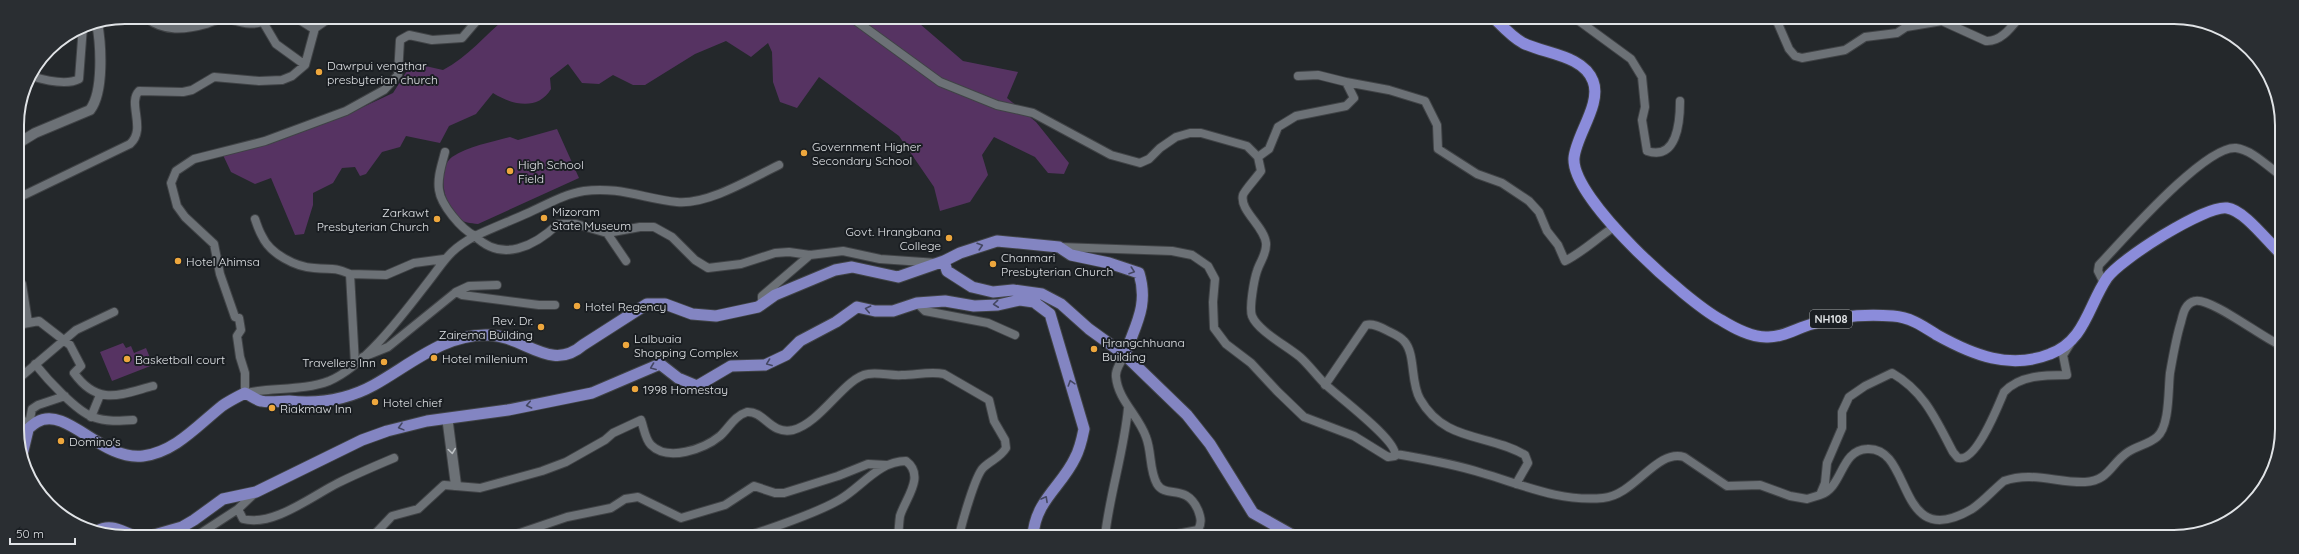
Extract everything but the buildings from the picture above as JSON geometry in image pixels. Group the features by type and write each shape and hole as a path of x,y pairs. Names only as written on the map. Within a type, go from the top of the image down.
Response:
{"highway":[{"name":"NH108","path":"1501,24 1520,41 1574,62 1585,68 1593,82 1591,109 1577,143 1574,166 1577,176 1586,191 1614,227 1692,301 1717,318 1750,334 1764,338 1779,336 1830,319 1846,317 1893,316 1913,320 1959,347 1995,360 2013,362 2033,359 2049,355 2071,342 2083,327 2104,283 2115,268 2125,260 2189,221 2217,209 2226,208 2239,213 2275,248"}],"main road":[{"path":"24,433 37,422 54,418 66,421 94,441 118,453 130,456 153,454 177,444 222,406 245,393 262,401 319,403 340,398 364,390 433,349 469,337 489,335 510,339 548,355 561,356 574,352 582,345 647,304 665,304 692,314 716,316 758,307 775,295 835,270 852,267 898,277 941,262 960,252 997,241 1059,247 1071,256 1109,263 1139,273 1143,287 1143,307 1125,355"},
{"path":"941,262 947,271 972,287 993,292 1013,290 1042,294 1062,304 1089,330 1125,355 1198,428 1253,513 1283,530"},
{"path":"172,530 182,527 194,520 223,499 256,492 362,440 416,423 508,410 592,393 660,364 678,378 697,386 731,366 765,365 786,355 800,341 836,322 857,307 875,311 893,311 917,303 946,301 974,306 998,305 1020,300 1034,302 1050,314 1084,429 1082,444 1075,460 1046,497 1037,517 1034,530"},
{"path":"25,442 28,429"},
{"path":"104,528 112,527 118,529"}],"street":[{"path":"157,24 170,28 185,28 199,24"},
{"path":"269,24 276,44 305,65"},
{"path":"306,24 314,29"},
{"path":"24,195 130,144 137,133 135,98 139,91 183,92 192,90 209,78 220,76 242,80 282,80 292,76 305,65 316,24"},
{"path":"314,29 321,24"},
{"path":"474,24 462,38 432,40 409,35 402,37 400,40 400,67 398,75 384,90 365,102 298,130 194,159 182,166 172,176 171,190 177,206 185,218 214,244 220,274 235,317 239,318 241,330 237,336 240,357 245,373 245,393 264,389 315,385 338,376 363,357 408,308 444,259 458,246 475,236 553,201 585,191 614,191 678,202 691,202 721,192 779,165"},
{"path":"860,24 940,82 997,105 1033,113 1111,155 1140,163 1149,159 1160,148 1176,137 1190,133 1229,140 1247,146 1258,157 1261,171 1254,183 1246,189 1243,195 1246,208 1263,231 1266,243 1264,258 1257,270 1252,314 1259,327 1302,358 1326,384 1367,420 1394,448 1396,454"},
{"path":"1582,24 1631,59 1642,77 1645,108 1642,120 1647,152 1654,154 1664,152 1674,142 1680,125 1680,101"},
{"path":"1778,24 1788,49 1795,56 1802,58 1845,50 1865,37 1897,33 1906,27 1924,24"},
{"path":"1949,24 1986,41 1992,42 1998,40 2013,24"},
{"path":"24,140 90,110 95,104 100,63 97,28"},
{"path":"37,77 60,81 79,79 82,34"},
{"path":"1298,76 1318,75 1389,90 1425,101 1437,125 1438,149 1477,174 1502,183 1529,202 1539,212 1547,231 1558,245 1565,260 1578,254 1593,240 1614,227"},
{"path":"1258,157 1268,149 1278,127 1296,116 1346,106 1351,102 1354,98 1353,93 1346,82"},
{"path":"2104,283 2098,271 2099,265 2182,181 2200,165 2224,150 2235,148 2246,151 2275,171"},
{"path":"445,152 440,173 439,191 458,223 484,245 514,249 530,245 542,239 558,224 576,224 607,233 640,227 654,227 672,237 695,260 708,268 741,264 776,253 789,252 810,255 843,251 880,259 941,262"},
{"path":"255,219 262,237 273,250 288,261 315,268 338,268 350,274 386,275 414,262 444,259"},
{"path":"607,233 626,261"},
{"path":"1059,247 1158,250 1192,255 1208,266 1215,279 1213,302 1214,328 1226,344 1251,363 1277,392 1304,417 1354,436 1388,457 1394,457 1396,454 1451,464 1563,498 1604,498 1631,487 1646,472 1667,457 1676,455 1684,457 1727,486 1760,485 1790,496 1807,499 1828,492 1834,487 1853,454 1868,449 1875,450 1886,456 1915,508 1923,517 1934,521 1947,519 1971,509 2004,481 2011,478 2038,476 2073,482 2097,480 2109,472 2128,452 2148,442 2161,433 2165,421 2170,374 2180,325 2187,305 2190,303 2201,301 2232,316 2275,342"},
{"path":"762,304 762,296 810,255"},
{"path":"350,274 355,364"},
{"path":"363,357 388,347 456,292 469,286 497,285"},
{"path":"456,292 462,295 539,305 555,305"},
{"path":"24,297 28,322"},
{"path":"917,303 925,311 988,323 1015,335"},
{"path":"24,374 76,330 114,312"},
{"path":"24,323 39,321 70,345 80,361 81,366 74,372 80,381 100,395 114,395 153,386"},
{"path":"1326,384 1366,325 1379,327 1403,339 1408,346 1415,388 1420,400 1439,422 1463,435 1506,445 1525,455 1528,463 1516,484"},
{"path":"1820,495 1825,483 1827,463 1842,428 1842,412 1849,397 1865,386 1892,373 1906,380 1926,400 1953,452 1958,458 1964,458 1969,455 1982,438 2004,392 2009,386 2014,382 2041,375 2067,375 2063,355 2071,342"},
{"path":"1125,355 1115,376 1128,408 1147,437 1153,471 1157,484 1164,489 1184,493 1189,496 1200,515 1201,524 1198,530"},
{"path":"36,364 65,396 91,417 116,421 133,420"},
{"path":"379,530 392,516 418,509 444,485 480,488 542,471 566,462 605,440 613,433 641,420 647,439 651,446 662,452 675,453 705,445 720,436 738,417 747,412 756,414 778,430 790,430 809,423 856,380 868,374 901,375 936,372 944,374 989,400 994,421 1005,440 1006,448 1002,456 983,468 964,516 960,530"},
{"path":"91,417 100,395"},
{"path":"28,429 32,409 38,405 65,396"},
{"path":"1106,530 1110,498 1122,453 1128,408"},
{"path":"449,418 448,424 456,485"},
{"path":"24,424 28,429"},
{"path":"238,509 240,516 258,521 288,511 328,488 394,458"},
{"path":"766,530 839,500 886,465 897,461 906,461 913,470 914,486 901,516 899,530"},
{"path":"529,530 567,517 611,508 632,497 638,497 681,518 724,505 754,486 775,493 784,492 838,476 868,464 886,465"},
{"path":"206,530 238,509 256,492"}],"shaded area":[{"path":"499,24 920,24 963,61 1018,72 1007,98 1036,122 1069,163 1064,174 1048,173 1035,157 994,137 982,155 988,175 970,202 940,211 934,187 899,136 819,77 797,108 780,102 773,82 772,52 768,43 751,57 726,41 695,54 645,85 633,85 613,75 599,84 582,83 568,64 550,78 551,89 546,96 539,101 524,104 516,103 508,101 493,93 476,114 449,126 440,143 406,136 400,147 382,152 366,174 360,176 355,167 342,168 333,183 313,193 313,205 304,234 295,235 271,178 255,184 231,172 223,155 258,147 303,131 348,114 393,93 412,63 443,70 452,65"},
{"name":"High School Field","path":"557,129 579,178 478,224 463,221 458,218 449,205 446,197 443,178 447,163 452,157 473,147 510,137 518,140"},
{"name":"Basketball court","path":"123,343 126,348 131,346 134,353 146,348 153,365 112,381 100,352"}],"place":[{"name":"Dawrpui vengthar presbyterian church","path":"319,72"},
{"name":"Government Higher Secondary School","path":"804,153"},
{"name":"High School Field","path":"510,171"},
{"name":"Mizoram State Museum","path":"544,218"},
{"name":"Zarkawt Presbyterian Church","path":"437,219"},
{"name":"Govt. Hrangbana College","path":"949,238"},
{"name":"Hotel Ahimsa","path":"178,261"},
{"name":"Chanmari Presbyterian Church","path":"993,264"},
{"name":"Hotel Regency","path":"577,306"},
{"name":"Rev. Dr. Zairema Building","path":"541,327"},
{"name":"Lalbuaia Shopping Complex","path":"626,345"},
{"name":"Hrangchhuana Building","path":"1094,349"},
{"name":"Hotel millenium","path":"434,358"},
{"name":"Basketball court","path":"127,359"},
{"name":"Travellers Inn","path":"384,362"},
{"name":"1998 Homestay","path":"635,389"},
{"name":"Hotel chief","path":"375,402"},
{"name":"Riakmaw Inn","path":"272,408"},
{"name":"Domino's","path":"61,441"}]}
